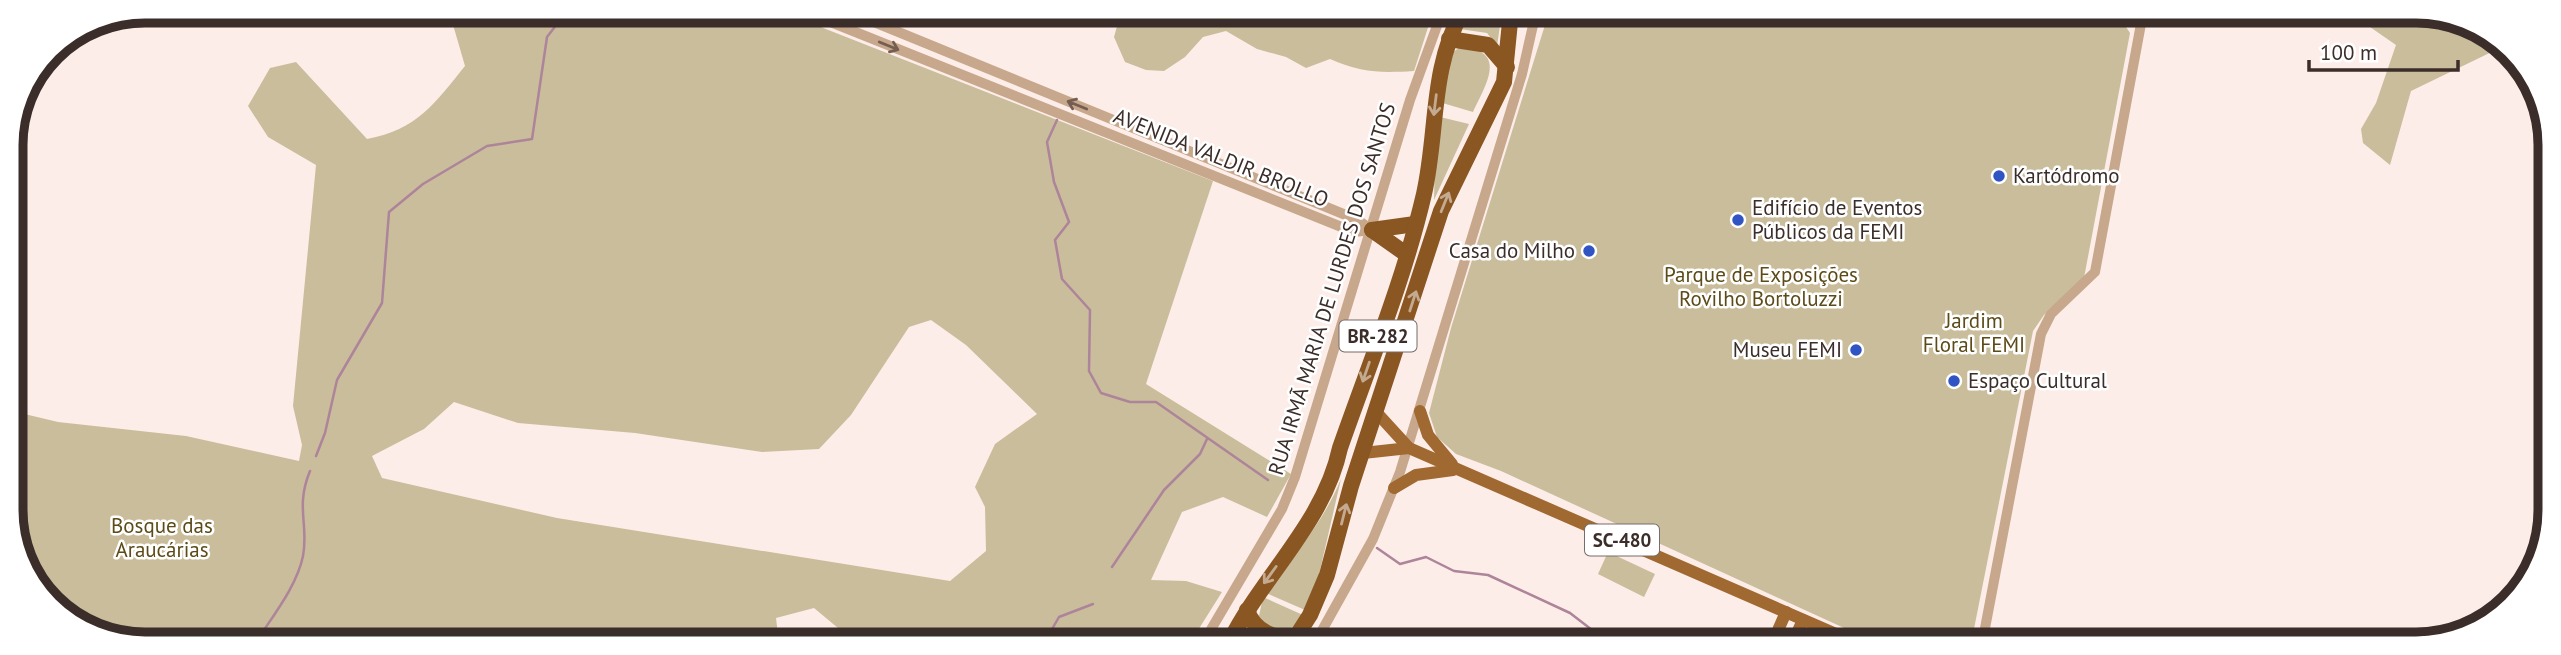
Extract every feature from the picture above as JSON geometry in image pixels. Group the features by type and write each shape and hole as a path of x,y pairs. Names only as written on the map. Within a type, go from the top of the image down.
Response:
{"highway":[{"name":"BR-282","path":"1235,632 1247,610 1312,518 1334,476 1340,449 1424,194 1439,74 1448,39 1456,23"},
{"name":"BR-282","path":"1299,632 1327,576 1363,453 1441,211 1457,174 1497,102 1507,66 1510,23"},
{"path":"1448,39 1488,45 1507,66"},
{"path":"1372,230 1415,224"},
{"path":"1372,230 1406,254"},
{"path":"1247,610 1250,619 1266,632"}],"main road":[{"path":"1420,411 1428,435 1457,469"},
{"name":"SC-480","path":"1377,413 1409,448 1830,632"},
{"name":"SC-480","path":"1363,453 1409,448"},
{"path":"1394,488 1416,475 1457,469"},
{"path":"1777,632 1786,612"},
{"path":"1798,632 1803,620"}],"street":[{"name":"AVENIDA VALDIR BROLLO","path":"833,23 1354,232 1372,230"},
{"name":"AVENIDA VALDIR BROLLO","path":"876,23 1358,220 1372,230"},
{"name":"RUA IRMÃ MARIA DE LURDES DOS SANTOS","path":"1209,632 1282,509 1314,425 1410,100 1439,23"},
{"path":"1321,632 1373,539 1409,448 1522,74 1534,23"},
{"path":"1984,632 2041,334 2051,314 2095,272 2141,23"}],"green space":[{"name":"Bosque das Araucárias","path":"452,23 811,23 1213,181 1146,384 1291,474 1267,517 1223,497 1182,512 1151,580 1186,581 1222,592 1197,632 843,632 814,608 776,618 778,632 145,632 105,626 70,607 58,597 39,571 25,534 23,414 58,422 186,436 299,461 302,445 293,406 316,165 268,137 248,106 270,68 296,62 367,139 399,129 412,122 434,103 465,66","holes":["931,320 966,345 1037,414 995,444 975,487 985,507 986,551 950,581 557,518 382,478 372,456 424,429 454,402 518,423 635,433 762,452 819,449 851,415 909,327"]},
{"path":"1118,23 1429,23 1414,71 1371,71 1330,59 1306,68 1286,57 1257,49 1226,31 1203,37 1185,57 1164,71 1146,70 1125,62 1114,37"},
{"path":"1464,23 1500,23 1497,46 1487,33 1460,29"},
{"name":"Parque de Exposições Rovilho Bortoluzzi","path":"1546,23 2124,23 2130,33 2084,278 2044,315 2033,331 1973,632 1853,632 1501,471 1456,454 1437,437 1429,413 1451,328"},
{"path":"2372,23 2440,25 2470,35 2494,51 2411,91 2390,165 2363,143 2361,129 2376,103 2396,45 2370,27"},
{"path":"1460,47 1475,49 1489,61 1488,79 1473,112 1439,102 1452,53"},
{"path":"1436,116 1469,124 1434,200"},
{"path":"1341,479 1318,579 1305,610 1266,593 1317,524"},
{"path":"1608,552 1655,574 1644,597 1598,574"},
{"path":"1263,597 1303,615 1293,627 1280,632 1261,622 1259,616"}],"waterway":[{"path":"316,456 325,433 337,380 382,303 389,212 423,184 487,146 532,139 547,37 558,23"},
{"path":"1057,120 1047,142 1054,182 1069,222 1055,240 1062,279 1090,310 1089,371 1101,393 1130,402 1156,402 1268,480"},
{"path":"1112,567 1164,490 1200,454 1207,439"},
{"path":"263,632 283,601 300,567 305,535 303,495 310,471"},
{"path":"1377,548 1400,564 1426,557 1454,571 1488,575 1570,613 1595,632"},
{"path":"1050,632 1059,617 1093,604"}],"place":[{"name":"Kartódromo","path":"1999,176"},
{"name":"Edifício de Eventos Públicos da FEMI","path":"1738,220"},
{"name":"Casa do Milho","path":"1589,251"},
{"name":"Museu FEMI","path":"1856,350"},
{"name":"Espaço Cultural","path":"1954,381"}],"park label":[{"name":"Jardim Floral FEMI","path":"1974,333"}]}
